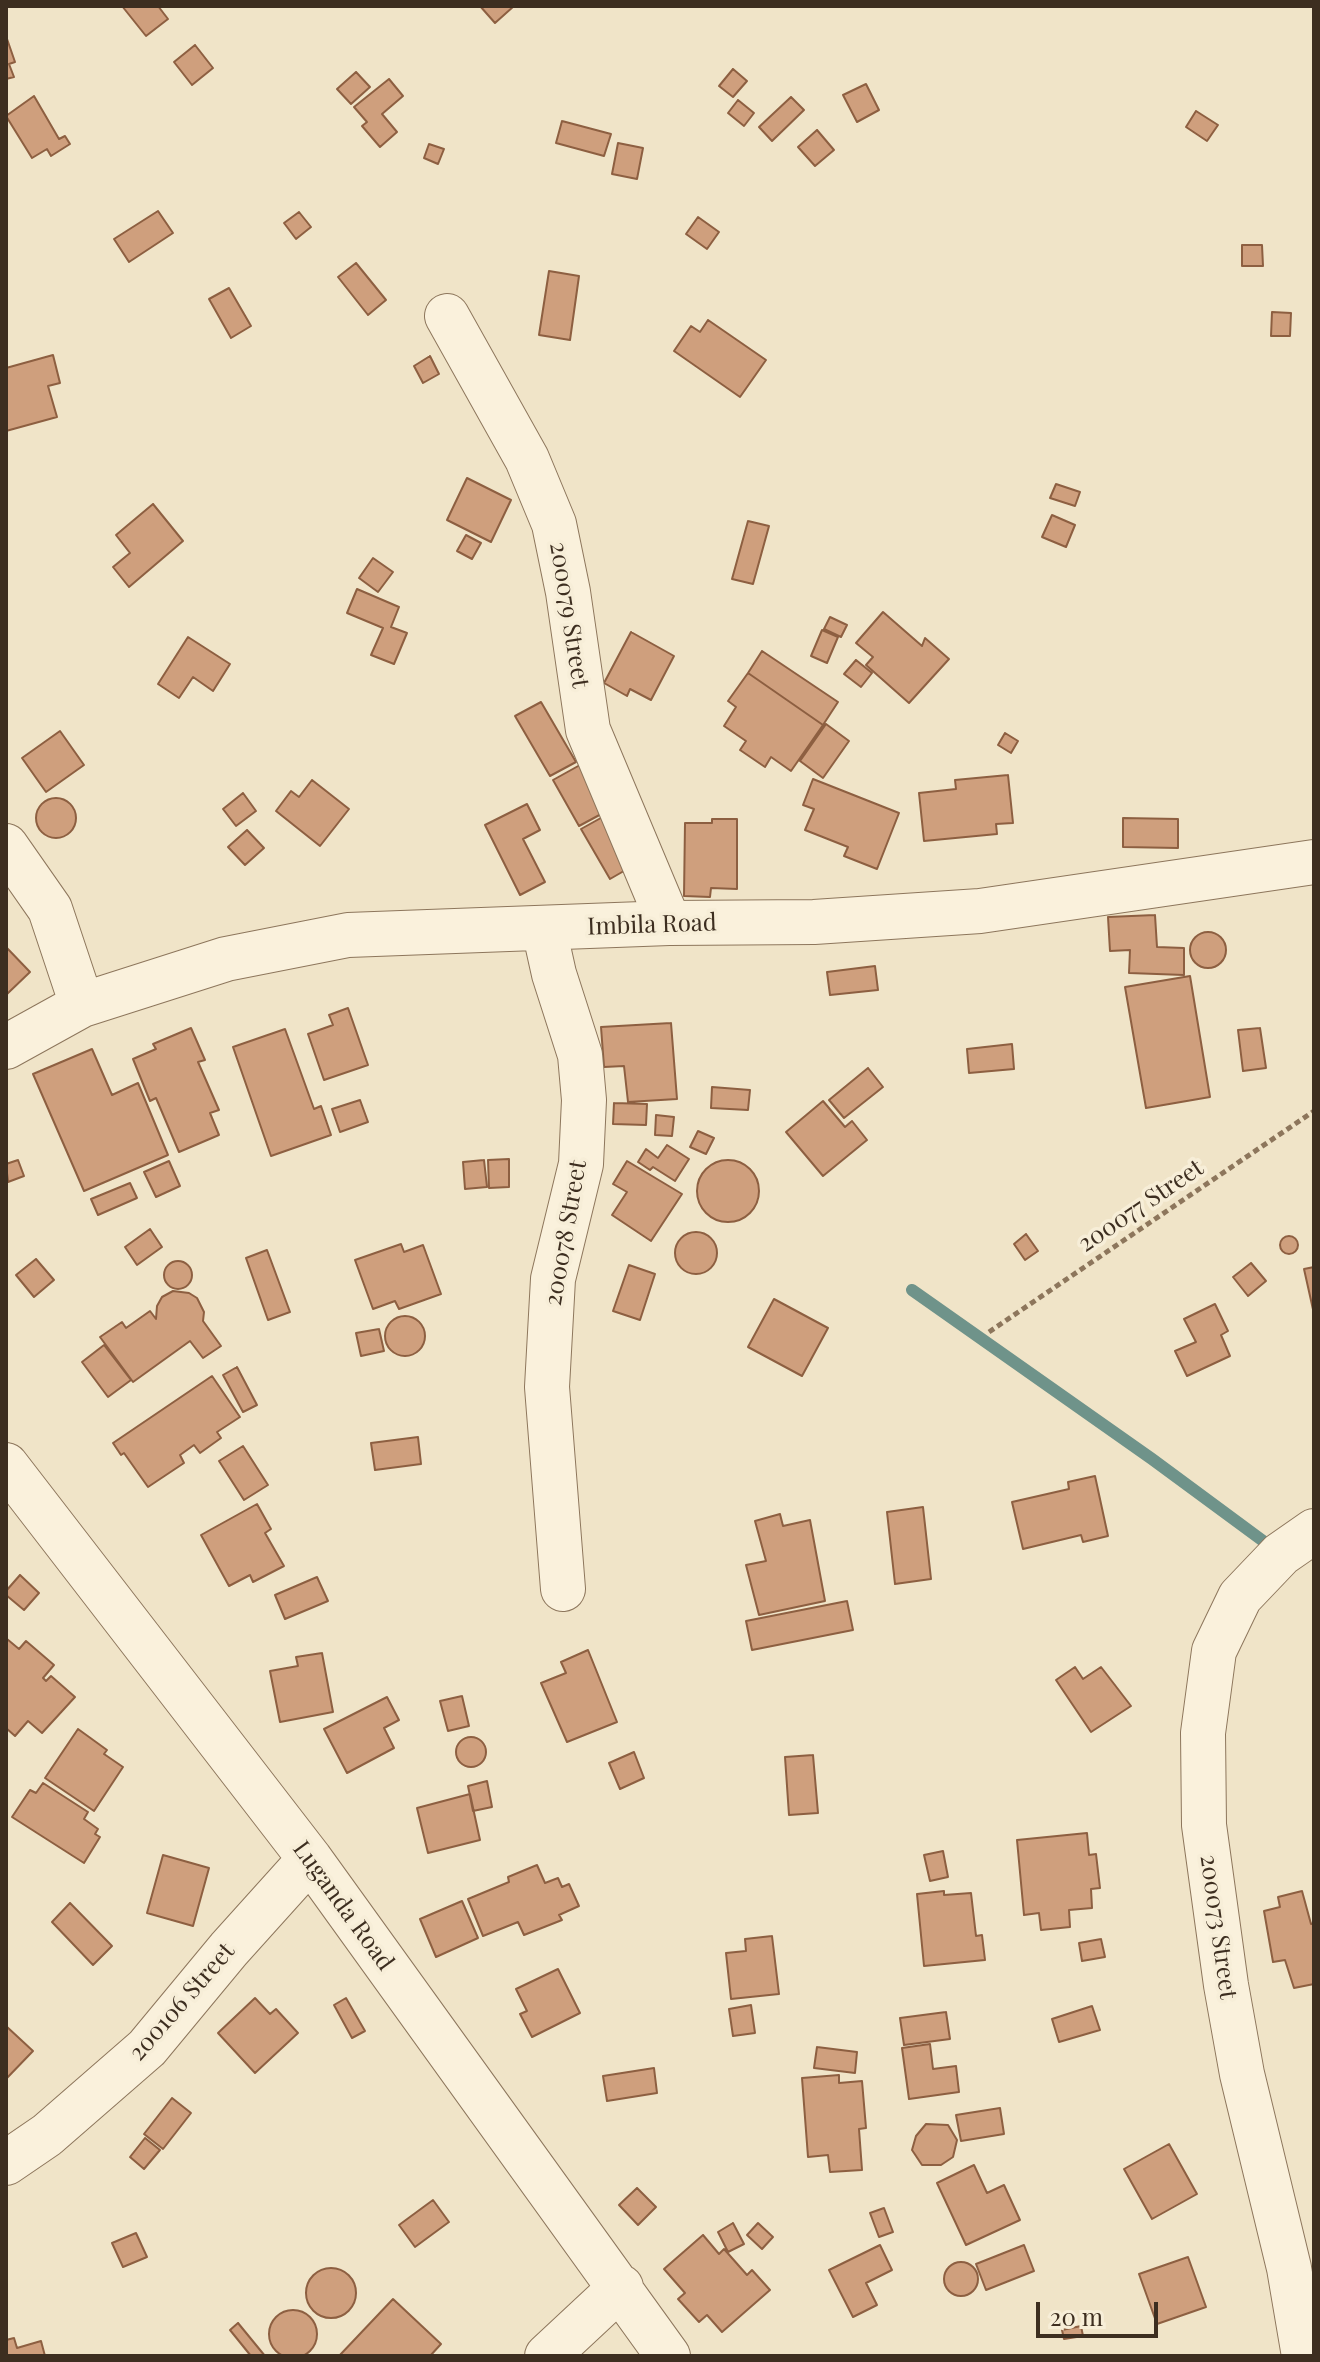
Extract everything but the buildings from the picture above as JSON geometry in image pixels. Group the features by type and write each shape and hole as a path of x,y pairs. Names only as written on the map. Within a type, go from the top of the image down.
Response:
{"street":[{"name":"200079 Street","path":"447,316 527,459 554,524 568,592 588,730 669,923"},
{"path":"6,846 50,909 82,1005"},
{"name":"Imbila Road","path":"6,1047 82,1005 226,959 348,935 669,923 814,922 980,911 1314,862"},
{"name":"200078 Street","path":"544,929 554,974 580,1055 584,1100 581,1164 553,1279 547,1387 563,1589"},
{"name":"Luganda Road","path":"6,1465 310,1859 668,2356"},
{"name":"200073 Street","path":"1304,2356 1289,2268 1242,2074 1226,1985 1204,1825 1203,1733 1214,1651 1240,1597 1281,1554 1314,1531"},
{"name":"200106 Street","path":"6,2163 47,2135 147,2048 229,1949 310,1859"},
{"path":"547,2356 621,2287"}],"path":[{"name":"200077 Street","path":"989,1332 1314,1111"}],"waterway":[{"path":"912,1290 1274,1549"}]}
